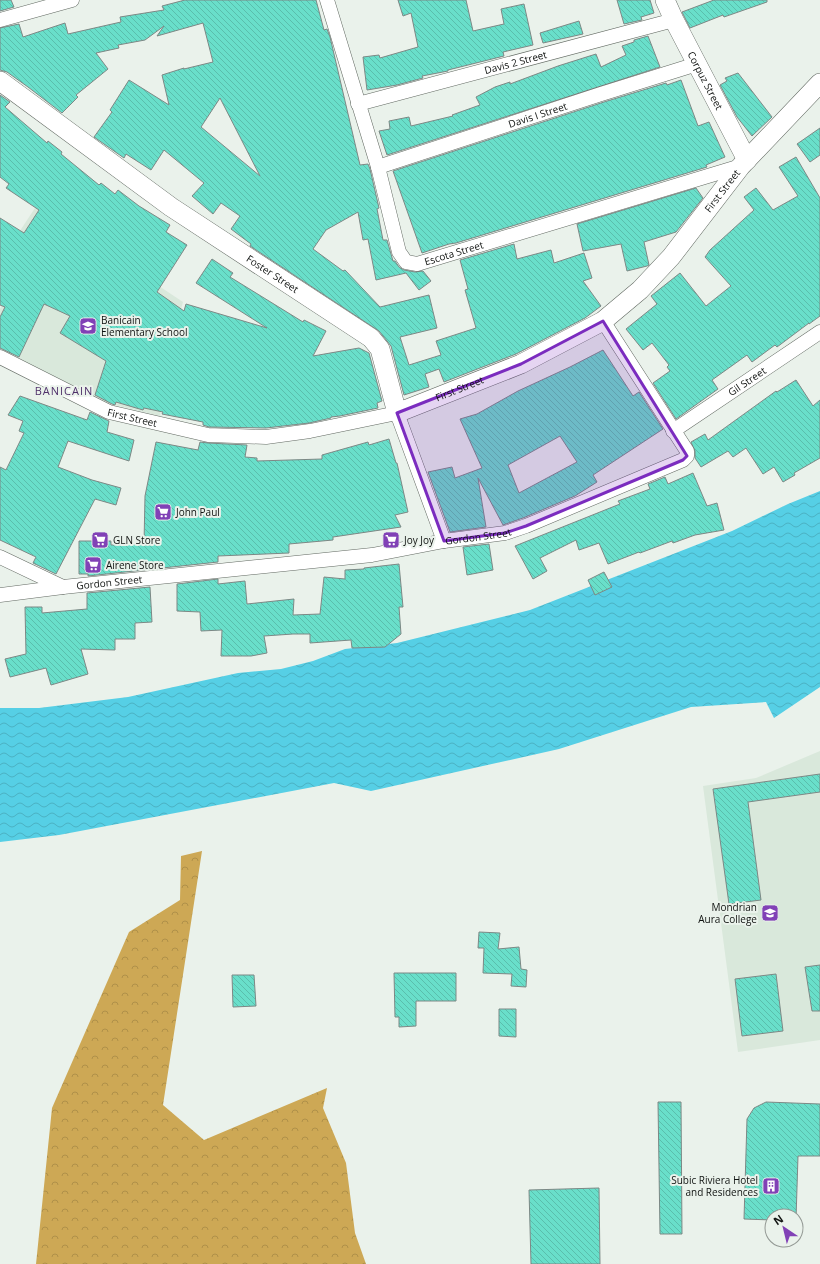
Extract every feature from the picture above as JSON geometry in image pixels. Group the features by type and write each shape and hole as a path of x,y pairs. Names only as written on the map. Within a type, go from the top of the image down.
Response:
{"street":[{"path":"0,20 72,0"},
{"name":"Escota Street","path":"327,0 378,167 399,252 406,262 418,264 744,163"},
{"name":"Corpuz Street","path":"665,0 744,163"},
{"name":"Davis 2 Street","path":"358,104 674,20"},
{"name":"Davis I Street","path":"378,167 697,64"},
{"name":"Foster Street","path":"0,81 171,207 371,338 380,349 397,413 444,541"},
{"name":"First Street","path":"0,357 109,412 208,435 266,437 310,431 397,413 521,364 603,321 640,290 671,257 744,163 820,83"},
{"name":"Gordon Street","path":"0,595 63,587 372,555 444,541 505,533 526,526 683,460 687,456 687,451 603,321"},
{"name":"Gil Street","path":"673,431 820,332"},
{"path":"0,557 63,587"}],"highlighted area":[{"path":"603,321 687,456 683,460 526,526 505,533 444,541 397,413 521,364"}],"shaded area":[{"name":"Banicain Elementary School","path":"37,205 183,302 172,343 160,416 107,403 0,353 0,309 14,280 4,255"},
{"name":"Mondrian Aura College","path":"820,751 820,1040 738,1052 703,786 756,778"}],"green space":[{"path":"202,851 163,1105 204,1140 327,1088 323,1108 346,1163 355,1233 366,1264 36,1264 52,1108 129,932 180,900 181,856"}],"water":[{"path":"820,491 820,687 774,718 766,702 691,707 559,749 371,791 334,783 59,835 0,842 0,708 39,708 128,697 238,673 281,669 313,661 345,649 397,643 530,610 732,531 788,504"}],"building":[{"path":"0,0 11,0 14,7 0,11"},
{"path":"185,0 316,0 324,30 327,29 330,37 360,165 368,164 370,169 379,208 377,209 383,240 387,240 393,261 395,261 399,267 404,270 415,272 423,271 431,281 419,290 406,273 376,280 368,239 363,240 358,212 326,230 313,249 343,271 345,270 380,307 429,295 437,328 400,337 409,365 441,355 436,341 476,328 465,290 468,289 460,260 514,244 517,259 551,250 554,263 584,253 592,278 583,281 601,306 585,318 516,354 444,382 439,369 425,374 429,387 404,395 391,346 379,331 250,246 251,244 231,229 240,216 221,203 213,214 192,196 204,183 164,150 151,170 126,154 124,158 94,137 112,112 110,110 129,80 169,105 162,75 184,68 213,62 203,23 157,36 164,26 145,40 118,45 119,48 96,53 108,69 76,95 78,97 62,113 7,72 0,70 0,28 19,24 23,37 65,23 68,34 121,22 120,17 164,10 162,6","holes":["220,98 260,176 201,127"]},
{"path":"398,0 466,0 473,31 504,24 501,9 524,4 533,45 503,52 504,56 448,71 422,76 423,78 397,85 367,90 363,57 379,55 380,58 418,47 411,13 403,16"},
{"path":"617,0 650,0 654,13 641,17 642,20 624,24"},
{"path":"714,0 767,0 767,2 724,17 723,15 690,28 682,12"},
{"path":"579,21 583,34 543,43 540,33"},
{"path":"648,36 660,67 387,155 379,131 390,129 389,121 409,117 411,126 453,116 452,115 480,105 476,97 495,87 510,82 510,84 596,54 601,67 626,55 622,46 634,42 634,40"},
{"path":"738,73 772,117 752,136 737,117 720,85 727,81 725,78"},
{"path":"681,80 698,126 709,122 725,157 706,165 707,167 422,253 393,171 604,102 666,83 667,85"},
{"path":"0,95 10,102 5,107 47,143 48,141 62,152 61,154 99,185 101,183 115,194 118,190 139,206 170,225 166,232 187,245 157,292 184,311 186,304 267,328 196,283 212,259 233,273 230,277 303,322 304,320 326,331 313,356 359,348 369,353 382,401 377,403 378,408 309,423 266,428 209,427 203,425 203,422 162,414 163,412 144,408 143,410 116,402 115,405 95,395 106,361 60,333 70,316 44,304 19,357 0,348 0,317 5,307 0,305 0,218 24,233 39,210 6,188 9,184 0,177"},
{"path":"820,128 820,155 810,162 797,144"},
{"path":"796,157 820,198 820,316 777,347 775,345 752,362 747,355 712,380 718,389 676,419 653,383 670,371 667,367 669,365 652,343 643,350 626,329 657,304 651,296 680,273 706,306 731,286 705,257 710,250 754,210 744,197 756,188 773,210 798,196 779,167"},
{"path":"696,188 703,198 676,232 644,242 649,265 627,271 621,244 583,251 577,224"},
{"path":"603,350 633,396 639,392 663,429 593,475 597,482 575,496 503,525 478,478 486,527 450,532 428,472 452,467 455,478 482,468 460,419 477,414 518,391","holes":["560,436 577,462 519,493 508,465"]},
{"path":"796,380 813,406 820,400 820,458 794,473 795,475 783,482 774,467 763,474 746,448 733,457 728,451 701,467 695,458 695,451 691,442 705,434 708,440 776,391 777,392"},
{"path":"20,396 87,420 90,412 109,421 107,432 134,440 129,461 68,441 58,467 92,480 121,488 116,505 95,499 56,574 33,563 36,557 0,540 0,467 6,470 24,433 19,431 23,421 8,415"},
{"path":"389,439 397,463 408,512 395,515 401,527 333,537 333,540 289,544 289,553 218,556 218,562 88,576 88,574 79,574 79,541 111,541 111,545 144,544 145,496 156,442 198,450 200,442 247,445 245,457 257,458 257,461 322,459 322,455 368,442 369,445"},
{"path":"693,473 707,506 717,503 724,530 695,535 673,543 672,541 608,564 599,543 579,550 576,540 540,558 547,571 533,579 515,546 620,504 618,501 650,489 648,484 665,477 668,484"},
{"path":"489,544 493,570 467,575 463,547"},
{"path":"399,564 403,607 399,607 401,634 385,647 352,648 351,640 310,643 310,634 293,634 264,636 267,653 251,656 221,656 222,630 201,631 200,612 177,611 177,584 218,579 218,584 245,581 247,604 294,599 293,615 320,614 324,577 345,579 345,570"},
{"path":"604,572 612,587 595,595 588,580"},
{"path":"150,587 152,622 135,623 135,639 115,639 115,650 81,649 88,674 51,685 46,668 10,677 5,659 26,654 25,607 42,607 42,613 87,609 87,593"},
{"path":"820,774 820,792 748,802 761,900 729,904 713,789"},
{"path":"479,932 500,933 498,949 519,947 521,969 527,970 526,987 511,986 512,974 483,973 484,948 478,948"},
{"path":"820,965 820,1011 812,1011 805,967"},
{"path":"394,973 456,973 456,1001 416,1001 416,1026 399,1027 399,1017 395,1017"},
{"path":"776,974 783,1031 742,1036 735,979"},
{"path":"232,975 254,975 256,1006 233,1007"},
{"path":"499,1009 516,1009 516,1037 499,1036"},
{"path":"658,1102 681,1102 682,1234 660,1234"},
{"name":"Subic Riviera Hotel and Residences","path":"766,1102 820,1104 820,1156 798,1156 796,1208 764,1208 764,1220 744,1219 747,1119 754,1108"},
{"path":"599,1188 600,1264 531,1264 529,1190"}],"place":[{"name":"Banicain Elementary School","path":"88,326"},
{"name":"John Paul","path":"163,512"},
{"name":"GLN Store","path":"100,540"},
{"name":"Joy Joy","path":"391,540"},
{"name":"Airene Store","path":"93,565"},
{"name":"Mondrian Aura College","path":"770,913"},
{"name":"Subic Riviera Hotel and Residences","path":"771,1186"}],"district":[{"name":"BANICAIN","path":"64,391"}]}
